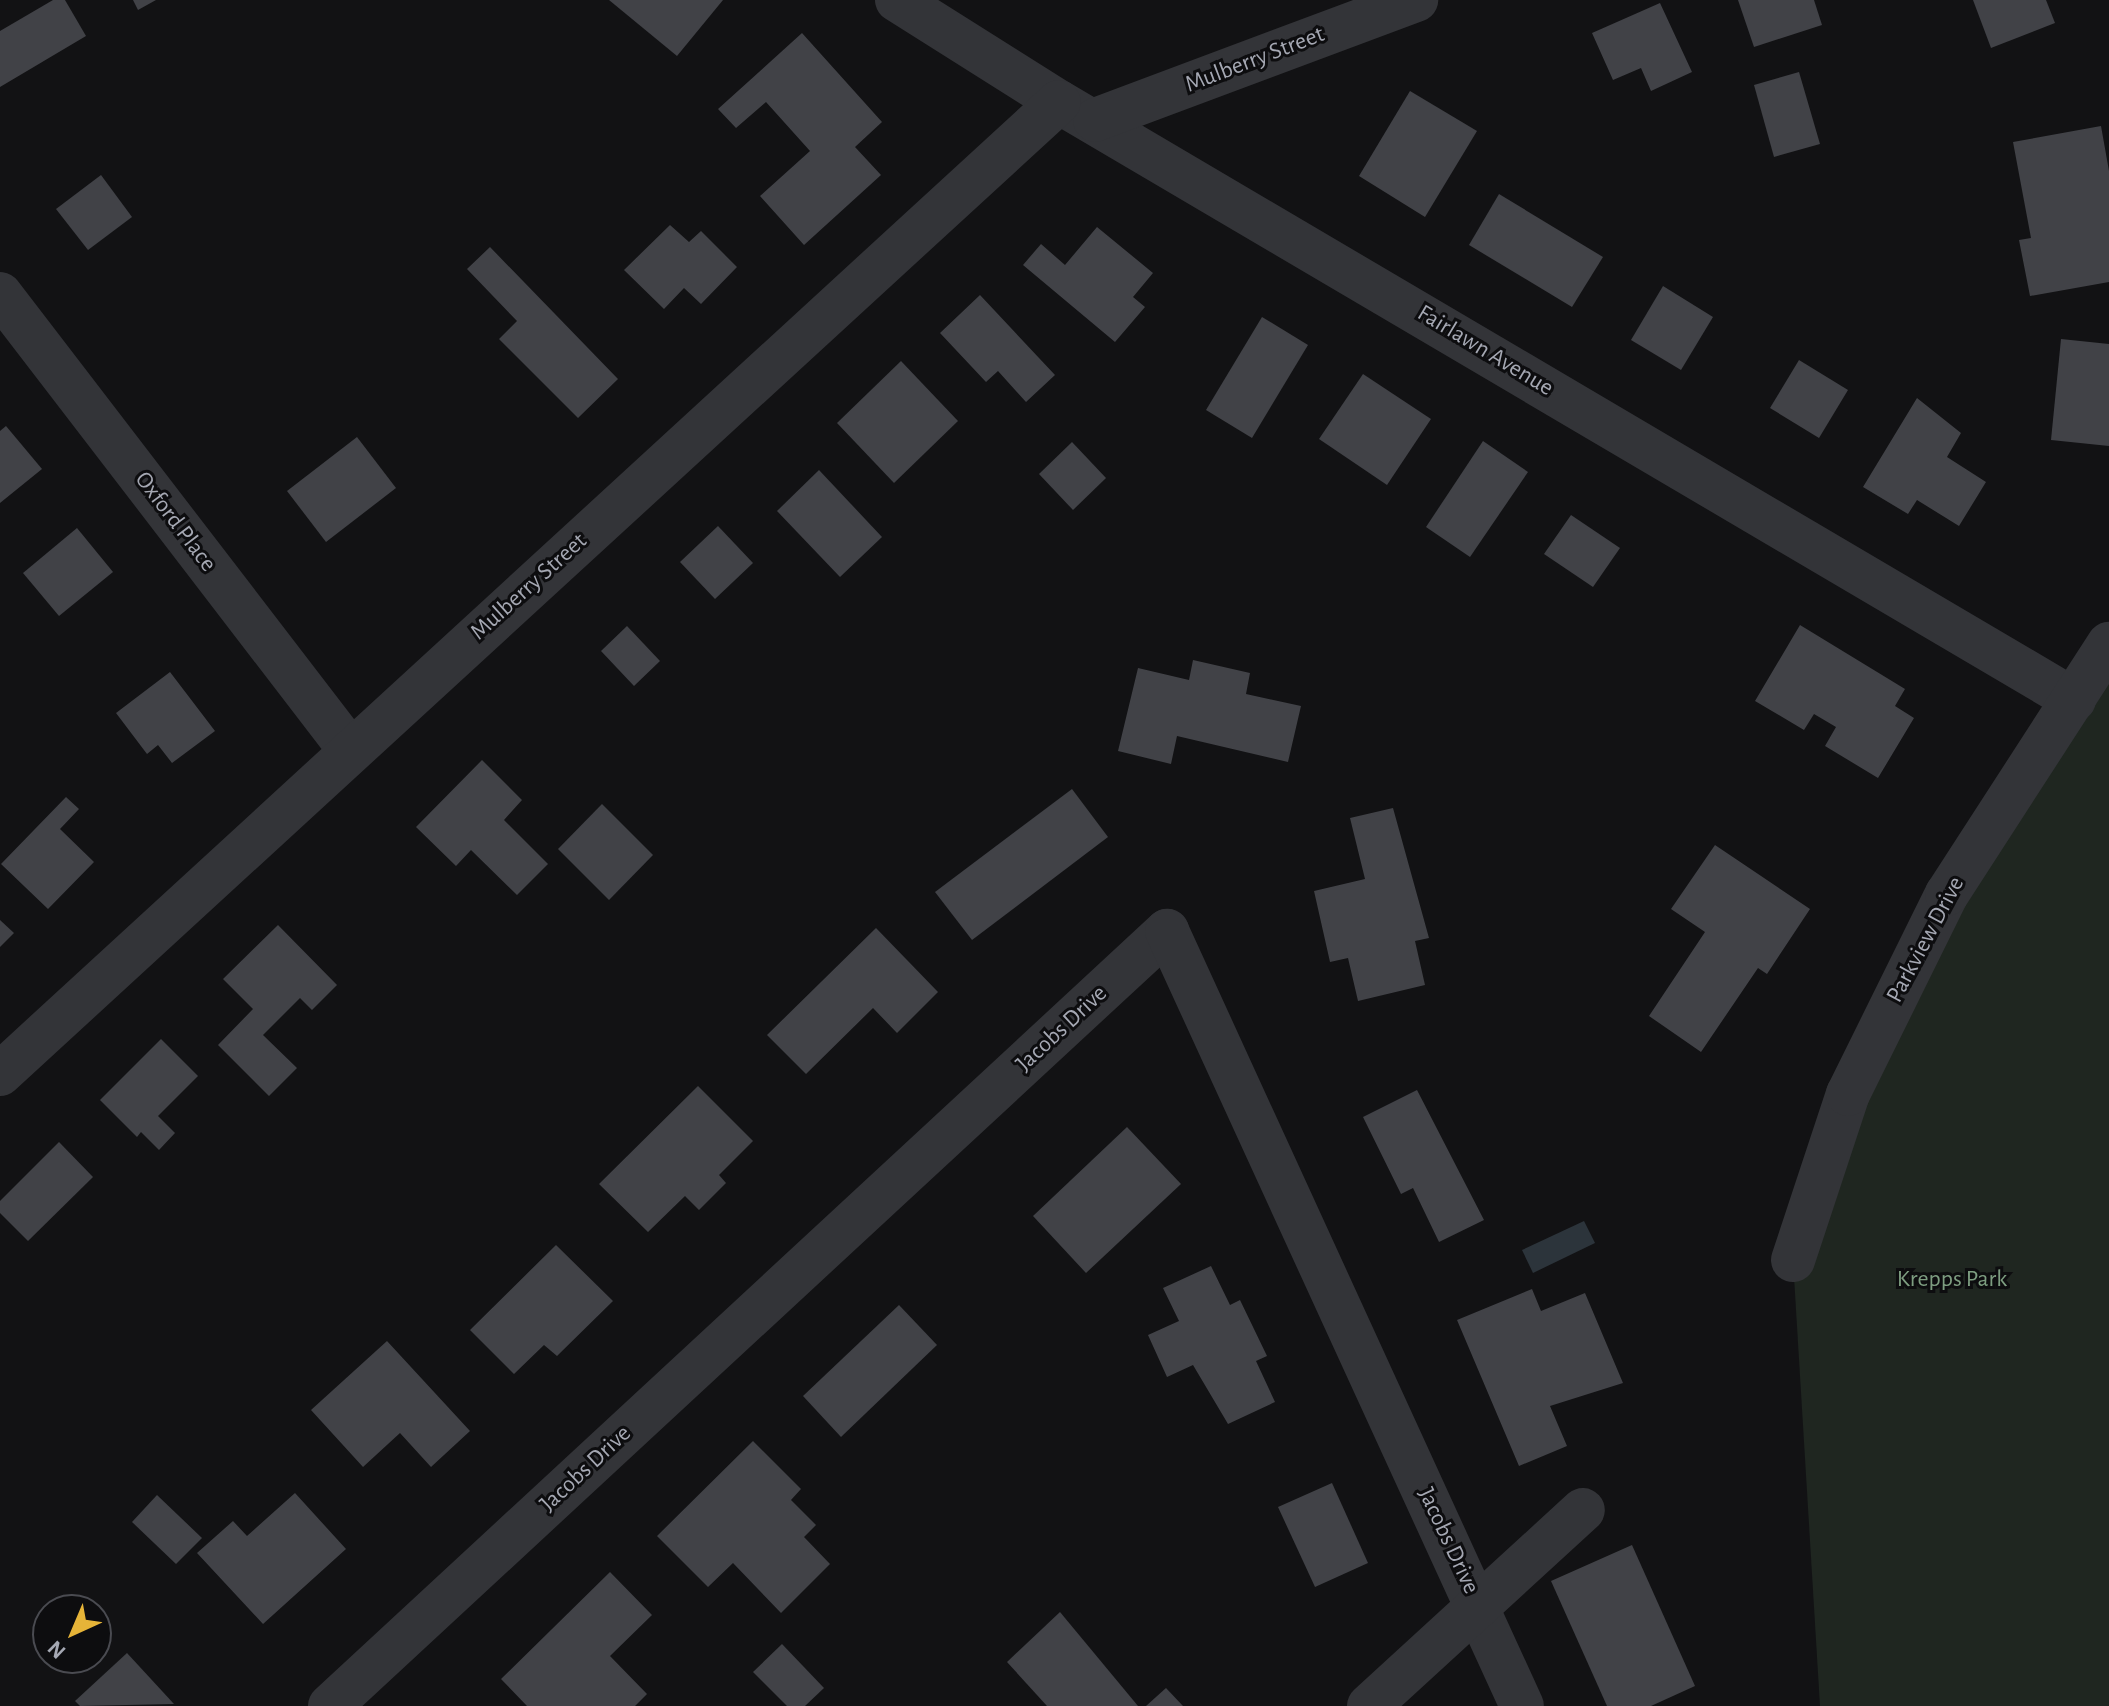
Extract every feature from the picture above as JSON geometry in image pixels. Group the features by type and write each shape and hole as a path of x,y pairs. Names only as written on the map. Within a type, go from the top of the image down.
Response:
{"street":[{"name":"Fairlawn Avenue","path":"897,0 1077,111 2074,700"},
{"name":"Mulberry Street","path":"0,1074 350,750 1077,111 1416,0"},
{"name":"Oxford Place","path":"0,294 350,750"},
{"name":"Parkview Drive","path":"1793,1260 1848,1094 1947,894 2109,644"},
{"name":"Jacobs Drive","path":"330,1706 1167,931 1522,1706"},
{"path":"1369,1706 1583,1510"}],"green space":[{"name":"Krepps Park","path":"2109,644 2109,1706 1820,1706 1793,1260 1848,1094"}],"shaded area":[{"path":"1584,1221 1595,1243 1533,1273 1522,1250"}],"building":[{"path":"53,0 65,0 86,36 0,87 0,31"},
{"path":"133,0 156,0 138,10"},
{"path":"609,0 723,0 677,56"},
{"path":"1738,0 1814,0 1822,25 1754,47"},
{"path":"1973,0 2046,0 2055,23 1991,48"},
{"path":"1660,3 1692,72 1651,91 1641,68 1613,80 1592,33"},
{"path":"802,33 882,122 855,147 881,175 804,245 760,196 810,151 766,102 736,128 718,109"},
{"path":"1799,72 1820,144 1774,157 1754,85"},
{"path":"1410,91 1477,131 1425,217 1359,176"},
{"path":"2101,126 2109,171 2109,282 2030,296 2019,240 2031,238 2013,142"},
{"path":"101,175 132,217 88,250 56,209"},
{"path":"1499,194 1603,257 1572,307 1469,245"},
{"path":"670,225 689,242 701,231 737,267 701,304 684,288 664,309 624,270"},
{"path":"1097,227 1153,273 1133,297 1145,307 1115,342 1023,265 1041,244 1065,265"},
{"path":"490,247 618,379 578,418 499,339 517,321 467,269"},
{"path":"1663,286 1713,317 1681,370 1631,340"},
{"path":"980,295 1055,375 1026,402 998,371 986,382 940,333"},
{"path":"1262,317 1308,345 1252,438 1206,410"},
{"path":"2061,339 2109,344 2109,446 2051,440"},
{"path":"1799,360 1848,390 1819,438 1770,408"},
{"path":"901,361 958,421 894,483 837,423"},
{"path":"1363,374 1431,419 1387,485 1319,439"},
{"path":"1917,398 1961,433 1947,457 1986,482 1959,526 1917,500 1908,514 1863,487"},
{"path":"6,426 42,469 0,503 0,431"},
{"path":"357,437 396,488 326,542 287,491"},
{"path":"1483,441 1528,472 1470,557 1426,527"},
{"path":"1072,442 1106,478 1073,510 1039,474"},
{"path":"819,470 882,537 840,577 777,511"},
{"path":"1571,515 1620,548 1593,587 1544,554"},
{"path":"718,526 753,563 715,599 680,562"},
{"path":"77,528 113,572 59,616 23,573"},
{"path":"1800,625 1905,689 1895,706 1914,718 1878,778 1825,746 1836,727 1814,714 1804,730 1755,701"},
{"path":"627,626 660,661 634,686 601,651"},
{"path":"1193,660 1250,673 1246,694 1301,706 1288,762 1177,736 1171,764 1118,751 1138,668 1189,680"},
{"path":"170,672 215,731 172,763 158,745 147,754 116,713"},
{"path":"482,760 522,800 504,820 548,864 517,895 471,850 456,866 416,827"},
{"path":"1072,789 1108,837 972,940 935,892"},
{"path":"66,797 79,809 60,829 94,862 48,909 1,864"},
{"path":"602,804 653,855 609,900 558,849"},
{"path":"1393,808 1429,938 1415,941 1425,985 1358,1001 1348,958 1330,962 1314,891 1365,879 1350,818"},
{"path":"1715,845 1810,909 1767,974 1758,968 1701,1052 1649,1016 1705,932 1671,909"},
{"path":"0,920 14,933 0,947"},
{"path":"278,925 337,985 312,1010 300,998 263,1035 297,1068 269,1096 218,1045 253,1009 223,979"},
{"path":"876,928 938,992 897,1033 873,1008 806,1074 767,1035"},
{"path":"161,1039 198,1076 158,1116 175,1133 159,1150 141,1132 137,1137 100,1100"},
{"path":"698,1086 753,1141 719,1175 726,1183 699,1210 685,1196 648,1232 599,1184"},
{"path":"1417,1090 1484,1220 1439,1242 1413,1188 1401,1194 1363,1117"},
{"path":"1127,1127 1181,1184 1086,1273 1033,1216"},
{"path":"59,1142 93,1177 28,1241 0,1213 0,1201"},
{"path":"556,1245 613,1301 557,1356 544,1345 514,1374 470,1330"},
{"path":"1211,1266 1230,1305 1240,1300 1267,1356 1256,1361 1275,1402 1228,1424 1193,1365 1167,1377 1148,1335 1179,1321 1163,1288"},
{"path":"1532,1289 1541,1311 1585,1293 1623,1383 1550,1406 1567,1446 1519,1466 1457,1320"},
{"path":"899,1305 937,1345 841,1437 803,1396"},
{"path":"387,1341 470,1431 431,1467 400,1433 363,1467 311,1410"},
{"path":"753,1441 801,1489 791,1500 816,1525 804,1537 830,1564 781,1613 733,1563 708,1587 657,1536"},
{"path":"1332,1483 1368,1563 1315,1587 1278,1507"},
{"path":"295,1493 346,1549 263,1624 197,1553 233,1521 247,1536"},
{"path":"157,1495 202,1538 176,1564 132,1522"},
{"path":"1632,1545 1695,1686 1651,1706 1607,1706 1551,1581"},
{"path":"610,1572 652,1615 610,1656 647,1694 635,1706 527,1706 501,1679"},
{"path":"1060,1612 1138,1706 1047,1706 1007,1662"},
{"path":"782,1644 824,1688 805,1706 787,1706 753,1672"},
{"path":"127,1653 174,1704 80,1706 75,1701 104,1674 112,1674 112,1667"},
{"path":"1166,1688 1183,1706 1146,1706"}]}
